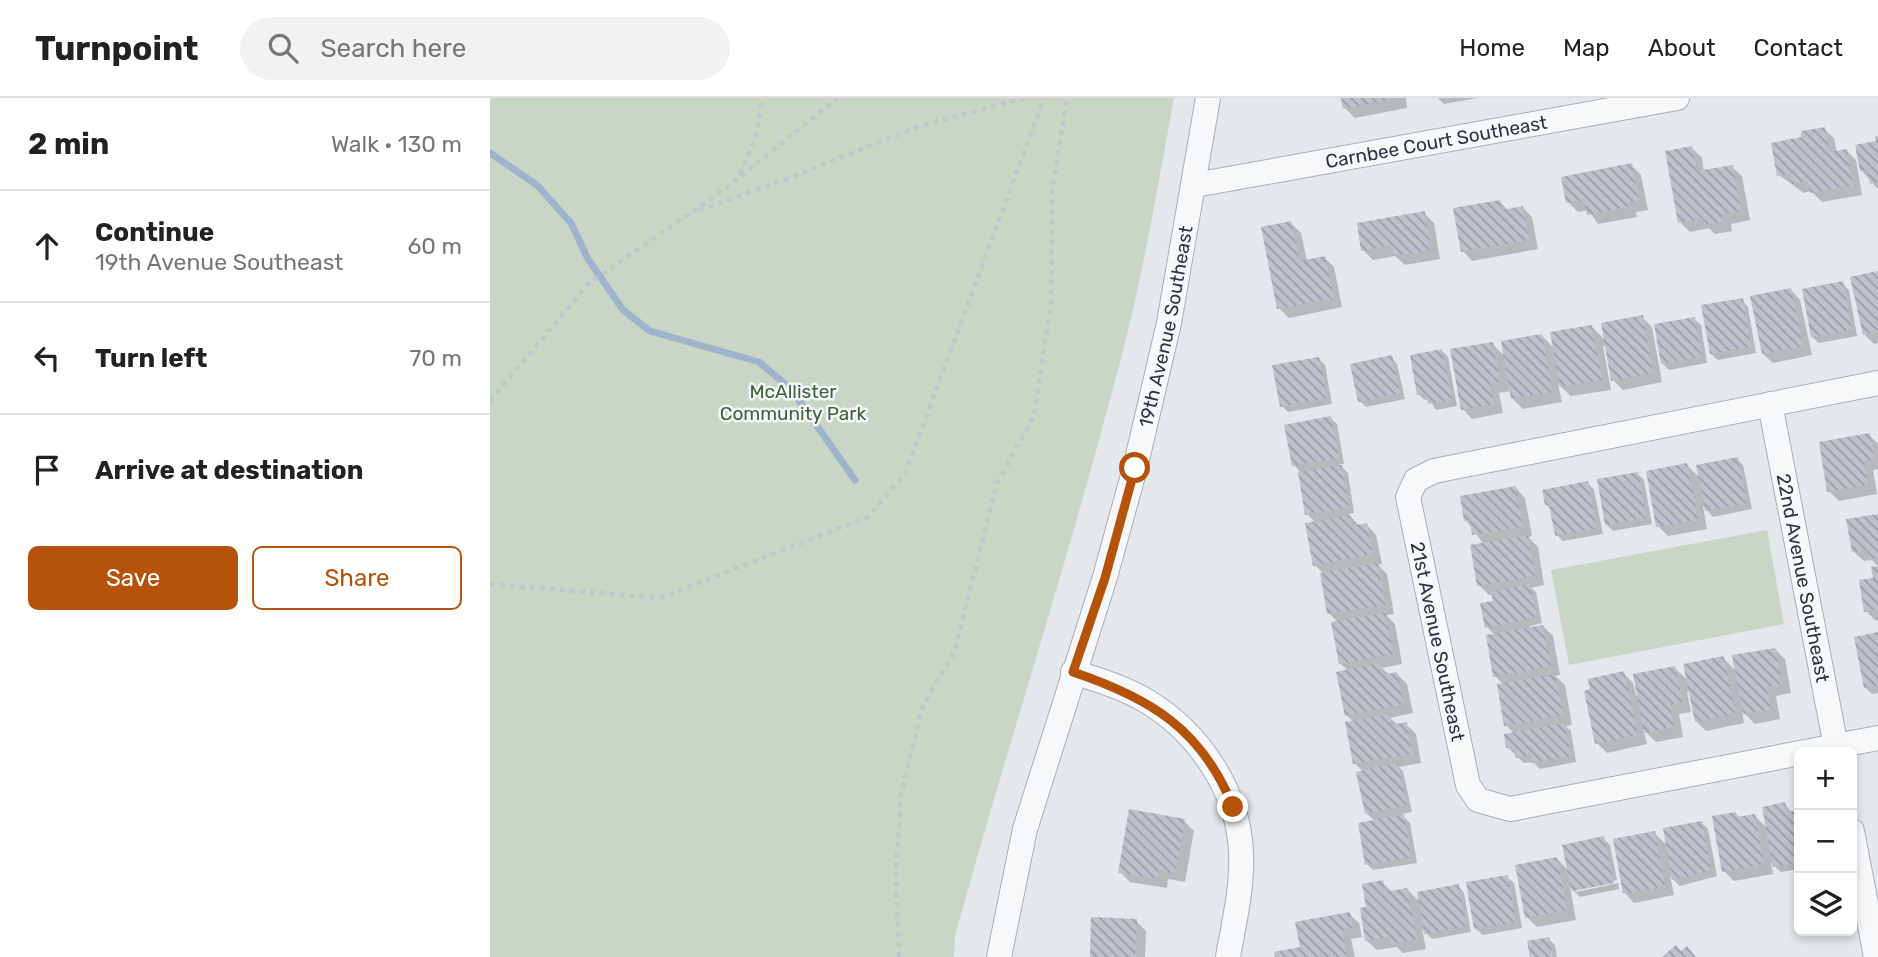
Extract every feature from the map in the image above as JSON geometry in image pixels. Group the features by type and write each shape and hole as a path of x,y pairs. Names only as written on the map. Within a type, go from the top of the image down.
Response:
{"street":[{"name":"19th Avenue Southeast","path":"999,957 1025,829 1105,578 1135,468 1169,323 1208,98"},
{"name":"Carnbee Court Southeast","path":"1195,185 1677,98"},
{"name":"21st Avenue Southeast","path":"1794,757 1510,809 1478,800 1468,785 1408,497 1416,480 1434,471 1878,383"},
{"name":"22nd Avenue Southeast","path":"1770,404 1836,747"},
{"path":"1073,672 1113,685 1162,712 1203,752 1225,788 1241,849 1240,890 1228,957"},
{"name":"21st Avenue Southeast","path":"1844,747 1878,738"},
{"path":"1857,857 1876,957"}],"path":[{"path":"740,174 757,139 762,98"},
{"path":"490,401 587,285 722,191 838,98"},
{"path":"691,212 782,181 917,127 1024,98"},
{"path":"490,584 660,598 867,517 905,474 1044,98"},
{"path":"899,957 896,873 901,794 923,705 954,653 997,483 1034,416 1051,304 1052,192 1067,98"}],"green space":[{"name":"McAllister Community Park","path":"490,98 1174,98 1143,263 1120,362 1081,506 955,936 954,957 490,957"},
{"path":"1767,530 1784,624 1569,665 1551,570"}],"building":[{"path":"1341,98 1392,98 1392,99 1343,109"},
{"path":"1825,127 1830,152 1847,149 1853,185 1810,193 1808,181 1792,184 1790,174 1777,176 1771,143 1801,137 1801,131"},
{"path":"1875,136 1878,136 1878,182 1870,184 1867,170 1860,171 1855,145 1876,141"},
{"path":"1692,146 1697,171 1733,165 1741,211 1722,214 1723,222 1704,225 1703,218 1678,223 1665,151"},
{"path":"1632,163 1639,200 1627,203 1628,207 1587,215 1584,200 1566,203 1561,177"},
{"path":"1500,200 1502,210 1523,206 1529,240 1461,252 1453,208"},
{"path":"1425,211 1431,250 1393,256 1392,245 1361,251 1357,223"},
{"path":"1291,221 1300,261 1325,256 1334,298 1277,309 1261,227"},
{"path":"1878,271 1878,331 1863,335 1850,277"},
{"path":"1843,281 1852,330 1811,337 1802,289"},
{"path":"1791,288 1803,346 1762,354 1750,296"},
{"path":"1743,298 1751,347 1710,354 1701,305"},
{"path":"1643,315 1653,373 1611,381 1601,323"},
{"path":"1695,317 1702,357 1661,364 1654,324"},
{"path":"1592,325 1602,380 1560,387 1550,332"},
{"path":"1542,334 1553,392 1511,399 1501,341"},
{"path":"1493,342 1500,382 1490,383 1494,404 1461,410 1450,349"},
{"path":"1442,349 1452,400 1428,404 1426,393 1417,395 1410,355"},
{"path":"1392,355 1400,393 1358,402 1350,364"},
{"path":"1319,357 1327,398 1280,407 1272,365"},
{"path":"1331,416 1339,458 1292,466 1284,425"},
{"path":"1870,433 1874,459 1864,461 1868,485 1827,492 1819,442"},
{"path":"1738,457 1747,503 1705,511 1696,465"},
{"path":"1687,463 1698,520 1656,527 1646,471"},
{"path":"1342,465 1349,507 1305,515 1298,472"},
{"path":"1638,472 1646,518 1605,525 1597,479"},
{"path":"1588,481 1597,528 1555,536 1549,505 1545,505 1542,490"},
{"path":"1516,486 1523,527 1472,535 1470,520 1464,521 1460,496"},
{"path":"1878,514 1878,558 1869,559 1867,550 1852,552 1846,519"},
{"path":"1350,515 1353,526 1367,523 1373,554 1313,566 1305,523"},
{"path":"1528,535 1535,576 1477,586 1470,545"},
{"path":"1378,563 1385,605 1327,614 1320,573"},
{"path":"1878,566 1878,609 1864,612 1859,580 1873,578 1871,567"},
{"path":"1530,584 1537,617 1485,628 1480,603 1493,601 1491,592"},
{"path":"1386,612 1393,654 1339,664 1331,622"},
{"path":"1543,625 1551,666 1493,677 1486,635"},
{"path":"1878,632 1878,686 1864,688 1854,637"},
{"path":"1775,648 1782,684 1767,687 1771,710 1743,714 1732,655"},
{"path":"1724,656 1735,714 1695,722 1683,664"},
{"path":"1380,663 1383,675 1397,672 1404,704 1345,716 1336,672"},
{"path":"1675,666 1682,702 1670,704 1674,727 1644,733 1633,674"},
{"path":"1624,671 1638,735 1595,744 1584,691 1590,689 1588,679"},
{"path":"1555,674 1563,715 1504,726 1497,684"},
{"path":"1390,714 1391,725 1407,722 1412,754 1353,764 1345,722"},
{"path":"1565,723 1571,756 1532,763 1531,755 1516,758 1514,747 1506,748 1504,734"},
{"path":"1398,763 1407,805 1365,814 1356,772"},
{"path":"1785,802 1787,812 1794,811 1794,863 1773,867 1762,807"},
{"path":"1129,809 1185,819 1175,874 1159,870 1157,879 1118,873"},
{"path":"1736,812 1737,817 1755,814 1764,864 1722,872 1712,816"},
{"path":"1404,814 1411,857 1365,865 1358,823"},
{"path":"1702,821 1711,870 1672,880 1663,828"},
{"path":"1655,831 1665,886 1623,894 1613,839"},
{"path":"1604,836 1614,883 1572,891 1562,845"},
{"path":"1557,857 1567,910 1525,918 1515,865"},
{"path":"1508,875 1516,922 1474,929 1466,882"},
{"path":"1383,880 1385,892 1407,888 1417,939 1391,944 1390,937 1365,941 1360,908 1366,907 1362,884"},
{"path":"1459,884 1466,926 1424,934 1417,892"},
{"path":"1350,912 1353,928 1342,930 1347,957 1275,957 1274,952 1300,947 1295,922"},
{"path":"1091,917 1137,919 1135,957 1090,957"},
{"path":"1549,937 1553,957 1530,957 1527,941"},
{"path":"1676,945 1681,951 1687,946 1696,957 1662,957"}],"waterway":[{"path":"490,153 537,185 571,223 588,259 623,310 650,331 759,362 791,389 855,480"}],"route":[{"path":"1135,468 1105,578 1073,672 1113,685 1146,701 1177,723 1215,769 1233,807"}]}
